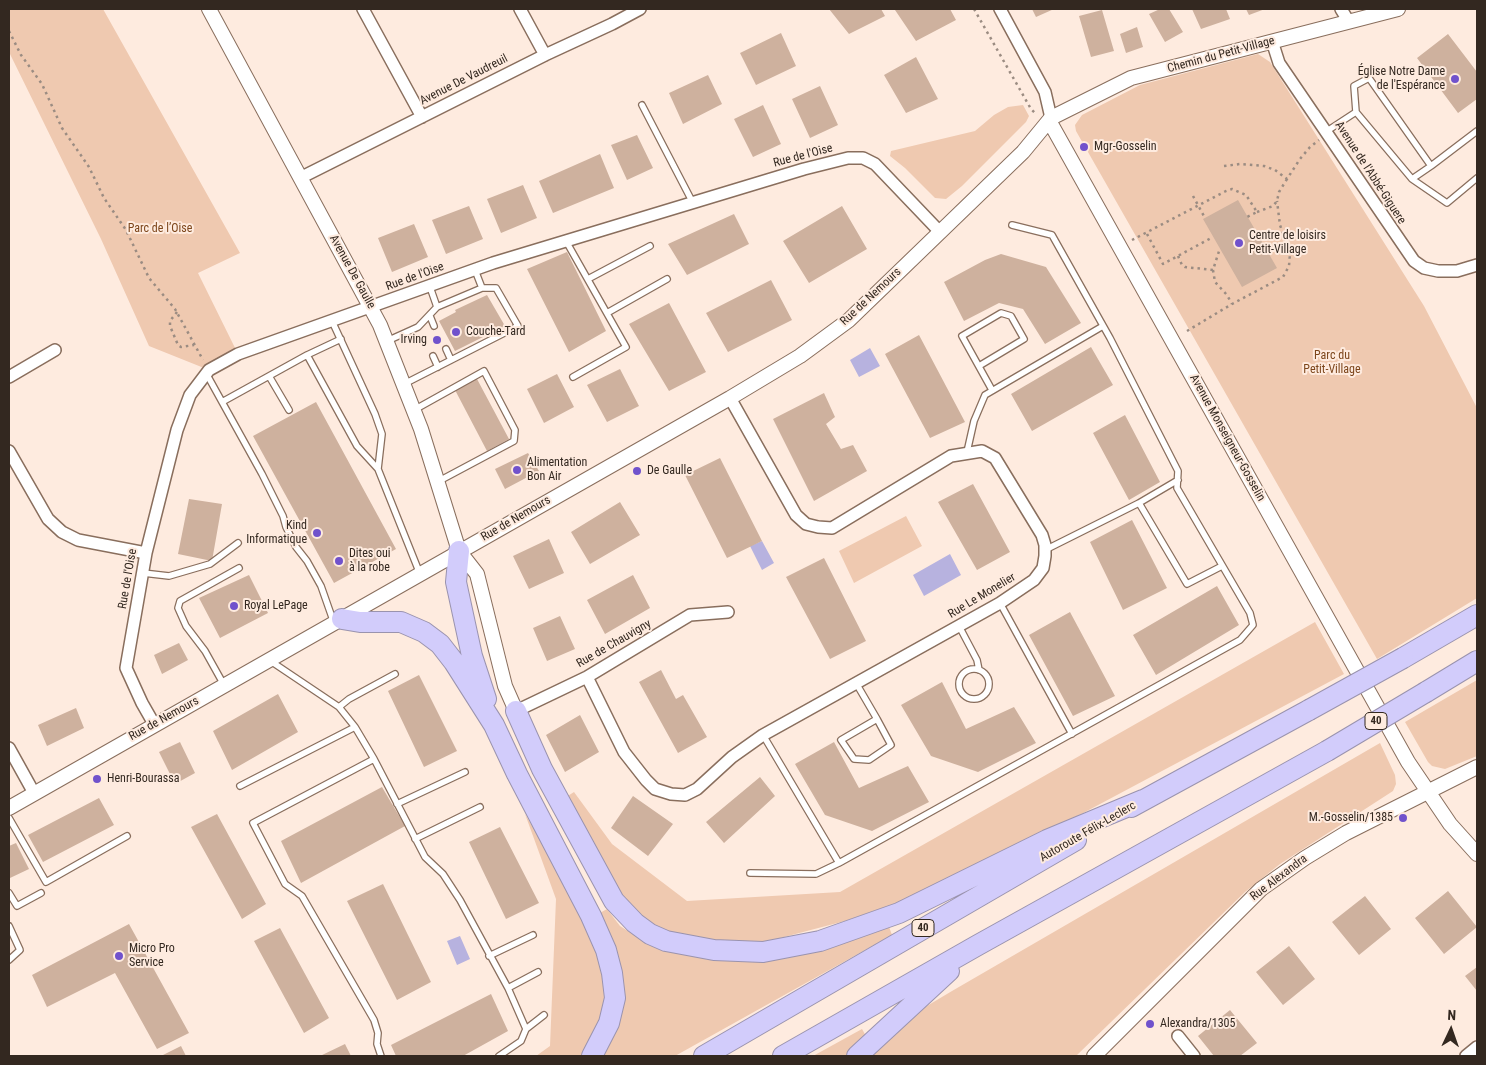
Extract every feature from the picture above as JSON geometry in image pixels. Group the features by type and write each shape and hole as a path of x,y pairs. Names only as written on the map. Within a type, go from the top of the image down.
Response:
{"highway":[{"path":"459,552 456,582 472,656 494,725"},
{"name":"Autoroute Félix-Leclerc","path":"704,1056 1143,800 1310,710 1477,615"},
{"path":"338,621 401,622 424,632 440,644 454,662 494,725 606,950 612,972 615,998 609,1023 592,1056"},
{"name":"40","path":"784,1056 978,945 1327,751 1477,661"},
{"path":"516,711 542,769 614,901 635,923 650,934 666,941 714,950 763,952 820,941 890,916 1047,840 1143,800"},
{"path":"857,1056 978,945"}],"street":[{"name":"Avenue De Gaulle","path":"209,9 372,307 414,410 459,552"},
{"path":"363,9 422,117"},
{"path":"520,9 545,54"},
{"name":"Avenue De Vaudreuil","path":"300,178 545,54 612,24 640,9"},
{"name":"Avenue Monseigneur-Gosselin","path":"1000,9 1045,92 1048,121 1052,124 1403,754 1450,824 1477,854"},
{"path":"1341,9 1349,22"},
{"name":"Chemin du Petit-Village","path":"1048,121 1131,78 1398,9"},
{"name":"Avenue de l'Abbé-Giguere","path":"1272,41 1279,62 1327,131 1402,246 1414,261 1424,268 1438,271 1457,271 1477,265"},
{"name":"Rue de Nemours","path":"9,808 730,398 800,356 850,320 1023,152 1048,121"},
{"name":"Rue de l'Oise","path":"154,724 126,668 146,553 177,430 190,395 208,372 238,354 475,270 804,169 848,158 863,158 875,164 940,232"},
{"path":"9,377 55,350"},
{"path":"730,398 796,515 806,524 832,528 951,456 982,451 994,458 1042,535 1045,550"},
{"path":"9,451 48,519 62,532 78,540 146,553"},
{"name":"Rue Le Monelier","path":"587,676 624,752 655,789 671,794 685,795 697,789 732,757 763,735 1000,603 1034,580 1042,568 1045,550"},
{"path":"459,552 477,574 505,686 516,711"},
{"name":"Rue de Chauvigny","path":"516,711 587,676 690,615 728,612"},
{"path":"9,748 34,793"},
{"name":"Rue Alexandra","path":"1094,1056 1261,889 1305,858 1346,833 1477,767"},
{"path":"1178,1036 1194,1056"},
{"path":"1466,1056 1477,1046"}],"lane":[{"path":"1431,166 1369,78 1354,86 1356,112 1412,179 1447,203 1477,178"},
{"path":"642,105 693,203"},
{"path":"1327,131 1356,112"},
{"path":"1412,179 1477,131"},
{"path":"750,873 816,874 839,863 1240,640 1253,626 1250,613 1177,488 1178,471 1103,326 1052,235 1012,225"},
{"path":"566,241 626,347 573,377"},
{"path":"588,280 650,246"},
{"path":"475,270 482,288"},
{"path":"606,313 667,279"},
{"path":"430,287 437,308"},
{"path":"387,341 420,330 437,308 482,288 496,288 518,326 404,384"},
{"path":"979,366 1024,339 1011,316 1001,313 962,336 992,390"},
{"path":"430,316 434,326"},
{"path":"332,321 375,414 382,434 378,469"},
{"path":"967,452 974,421 985,395 1103,326"},
{"path":"222,402 340,339"},
{"path":"446,349 451,360"},
{"path":"307,355 357,446 378,469 420,574"},
{"path":"433,356 438,367"},
{"path":"414,410 484,371 515,430 514,441 437,482"},
{"path":"208,372 222,402 262,474 296,547 307,561 338,621"},
{"path":"268,376 289,410"},
{"path":"1045,550 1138,503 1178,480"},
{"path":"1138,503 1187,584 1222,566"},
{"path":"143,573 169,576 210,564 238,543"},
{"path":"224,685 205,651 186,626 178,608 180,601 239,568"},
{"path":"1000,603 1072,734"},
{"path":"959,626 977,660 979,670 986,676 989,686 988,690 981,697 971,699 960,690 960,681 962,676 969,670 979,670"},
{"path":"268,660 339,707 354,727 374,759 425,857 443,874 460,900 508,988 526,1028"},
{"path":"339,707 349,699 395,674"},
{"path":"856,683 877,719 891,745 869,760 854,760 841,740 877,719"},
{"path":"240,786 354,727"},
{"path":"763,735 839,863"},
{"path":"374,759 253,823 285,884 302,896 374,1020 378,1033 377,1044 381,1056"},
{"path":"397,804 465,772"},
{"path":"415,839 480,807"},
{"path":"9,818 46,882 127,836"},
{"path":"9,892 17,906 40,893"},
{"path":"9,926 20,950 9,960"},
{"path":"489,956 533,935"},
{"path":"508,988 538,972"},
{"path":"499,1056 521,1041 526,1028 544,1015"}],"path":[{"path":"974,9 1032,109 1048,121"},
{"path":"9,31 21,55 42,84 62,128 88,167 104,198 126,230 148,278 177,312 208,372"},
{"path":"1248,217 1273,206 1279,192 1310,147 1327,131"},
{"path":"1224,166 1240,164 1264,166 1275,170 1287,180"},
{"path":"1120,246 1146,234 1226,190 1246,195 1257,212"},
{"path":"1193,196 1205,218"},
{"path":"1187,331 1283,276 1289,266 1290,253 1280,225 1277,200"},
{"path":"1146,234 1163,264 1213,237"},
{"path":"1220,248 1213,270 1215,282 1227,295 1232,304"},
{"path":"1178,256 1184,267 1213,270"},
{"path":"177,312 170,321 170,326 178,346 194,345"}],"green space":[{"name":"Parc de l’Oise","path":"9,9 103,9 240,253 198,273 238,354 209,370 149,346 101,239 9,52"},
{"name":"Parc du Petit-Village","path":"1258,54 1270,62 1424,306 1477,408 1477,598 1377,659 1076,131 1075,125 1082,115 1140,85"},
{"path":"1023,105 1029,116 1026,122 962,186 946,199 935,198 890,156 891,151 975,131 994,115 1008,107"},
{"path":"906,516 922,546 854,583 839,551"},
{"path":"1315,622 1344,674 995,860 923,894 845,921 765,942 719,943 679,936 656,928 615,890 563,799 574,792 612,844 687,901 840,892"},
{"path":"1477,680 1477,756 1445,769 1432,766 1405,722"},
{"path":"1380,743 1395,775 1396,784 1393,791 1280,864 1245,892 1076,1056 862,1056 895,1025"},
{"path":"525,814 567,885 609,981 605,1019 586,1056 536,1056 550,1046 556,899"},
{"path":"607,909 620,926 634,935 663,947 709,960 736,961 776,956 888,924 892,935 675,1056 601,1056 615,1028 598,914"},
{"path":"862,1029 866,1036 846,1056 813,1056"}],"shaded area":[{"path":"870,348 880,366 859,377 850,360"},
{"path":"762,541 774,563 762,570 750,546"},
{"path":"950,554 961,575 924,596 913,575"},
{"path":"460,936 470,959 457,965 447,941"}],"building":[{"path":"829,9 881,9 885,16 849,34"},
{"path":"950,9 956,20 916,41 895,10"},
{"path":"1032,9 1054,9 1036,17"},
{"path":"1160,9 1169,9 1183,32 1165,42 1149,14"},
{"path":"1192,9 1226,9 1230,19 1201,29"},
{"path":"1246,9 1265,9 1249,15"},
{"path":"1102,10 1114,51 1091,57 1079,16"},
{"path":"1137,27 1143,47 1126,53 1120,34"},
{"path":"781,33 796,66 756,85 740,53"},
{"path":"1448,34 1477,72 1477,99 1458,113 1417,58"},
{"path":"916,57 938,99 906,113 884,75"},
{"path":"708,75 722,104 683,124 669,93"},
{"path":"820,86 838,125 810,138 792,99"},
{"path":"763,105 781,144 753,157 734,119"},
{"path":"637,135 653,168 627,180 611,145"},
{"path":"600,154 614,188 553,213 539,181"},
{"path":"523,185 537,218 501,233 487,199"},
{"name":"Centre de loisirs Petit-Village","path":"1238,200 1277,268 1242,287 1203,219"},
{"path":"469,206 483,239 446,254 432,220"},
{"path":"842,206 867,249 809,283 783,241"},
{"path":"734,214 749,244 687,275 668,244"},
{"path":"414,224 428,257 392,272 378,238"},
{"path":"567,252 606,331 569,352 527,269"},
{"path":"1001,254 1046,267 1081,323 1045,344 1023,309 999,303 964,321 944,282 985,260"},
{"path":"771,280 792,320 728,352 706,313"},
{"path":"487,295 505,326 455,351 439,321 456,312 455,310"},
{"path":"669,303 706,372 669,391 629,324"},
{"path":"919,335 965,422 930,438 885,354"},
{"path":"1091,347 1113,385 1032,431 1011,394"},
{"path":"620,369 639,406 607,422 587,385"},
{"path":"557,374 574,407 544,423 527,389"},
{"path":"477,379 509,439 487,451 455,390"},
{"path":"824,393 835,417 826,424 841,449 853,445 867,471 814,501 773,419"},
{"path":"316,402 396,549 334,583 253,436"},
{"path":"1125,415 1160,482 1129,500 1093,433"},
{"name":"Alimentation Bon Air","path":"528,453 539,471 505,489 495,469"},
{"path":"720,458 762,541 727,558 685,475"},
{"path":"973,484 1010,552 977,570 938,502"},
{"path":"189,499 222,504 212,561 178,554"},
{"path":"620,502 640,535 590,564 571,532"},
{"path":"1132,520 1167,588 1123,610 1090,542"},
{"path":"549,539 564,573 529,589 513,556"},
{"path":"824,558 866,641 830,659 786,577"},
{"name":"Royal LePage","path":"249,575 268,613 220,638 199,598"},
{"path":"633,575 650,608 605,634 587,600"},
{"path":"1217,586 1239,625 1156,675 1133,635"},
{"path":"1070,612 1115,696 1073,716 1029,635"},
{"path":"560,616 575,649 547,661 533,628"},
{"path":"179,643 188,660 162,674 154,655"},
{"path":"661,670 676,699 683,695 707,737 678,753 639,682"},
{"path":"419,675 457,751 424,767 388,691"},
{"path":"942,682 966,729 1014,707 1036,743 978,772 931,756 901,705"},
{"path":"278,694 298,732 232,770 213,731"},
{"path":"76,708 84,728 47,746 38,725"},
{"path":"580,715 599,752 565,772 546,735"},
{"path":"180,742 195,773 175,784 159,752"},
{"path":"834,742 859,788 908,766 929,802 872,831 825,815 795,764"},
{"path":"760,777 775,796 724,843 706,822"},
{"path":"382,787 405,826 301,883 281,841"},
{"path":"633,796 673,824 648,856 611,828"},
{"path":"99,798 114,825 43,862 28,835"},
{"path":"217,814 266,904 242,919 191,827"},
{"path":"500,827 539,903 506,919 469,842"},
{"path":"16,843 29,869 10,878 9,846"},
{"path":"383,884 431,982 397,1000 347,901"},
{"path":"1448,891 1477,927 1444,954 1415,918"},
{"path":"1365,896 1391,929 1359,955 1332,922"},
{"path":"129,924 189,1033 157,1049 115,973 47,1007 32,975"},
{"path":"280,928 329,1018 304,1033 254,941"},
{"path":"1289,946 1315,979 1283,1005 1256,972"},
{"path":"1477,967 1477,991 1465,976"},
{"path":"491,994 508,1031 463,1056 396,1056 391,1045"},
{"path":"1230,1010 1257,1043 1240,1056 1214,1056 1198,1036"},
{"path":"345,1044 351,1056 320,1056"},
{"path":"181,1046 186,1056 161,1056"}],"place":[{"name":"Église Notre Dame de l'Espérance","path":"1455,79"},
{"name":"Mgr-Gosselin","path":"1084,147"},
{"name":"Centre de loisirs Petit-Village","path":"1239,243"},
{"name":"Couche-Tard","path":"456,332"},
{"name":"Irving","path":"437,340"},
{"name":"Alimentation Bon Air","path":"517,470"},
{"name":"De Gaulle","path":"637,471"},
{"name":"Kind Informatique","path":"317,533"},
{"name":"Dites oui à la robe","path":"339,561"},
{"name":"Royal LePage","path":"234,606"},
{"name":"Henri-Bourassa","path":"97,779"},
{"name":"M.-Gosselin/1385","path":"1403,818"},
{"name":"Micro Pro Service","path":"119,956"},
{"name":"Alexandra/1305","path":"1150,1024"}]}
